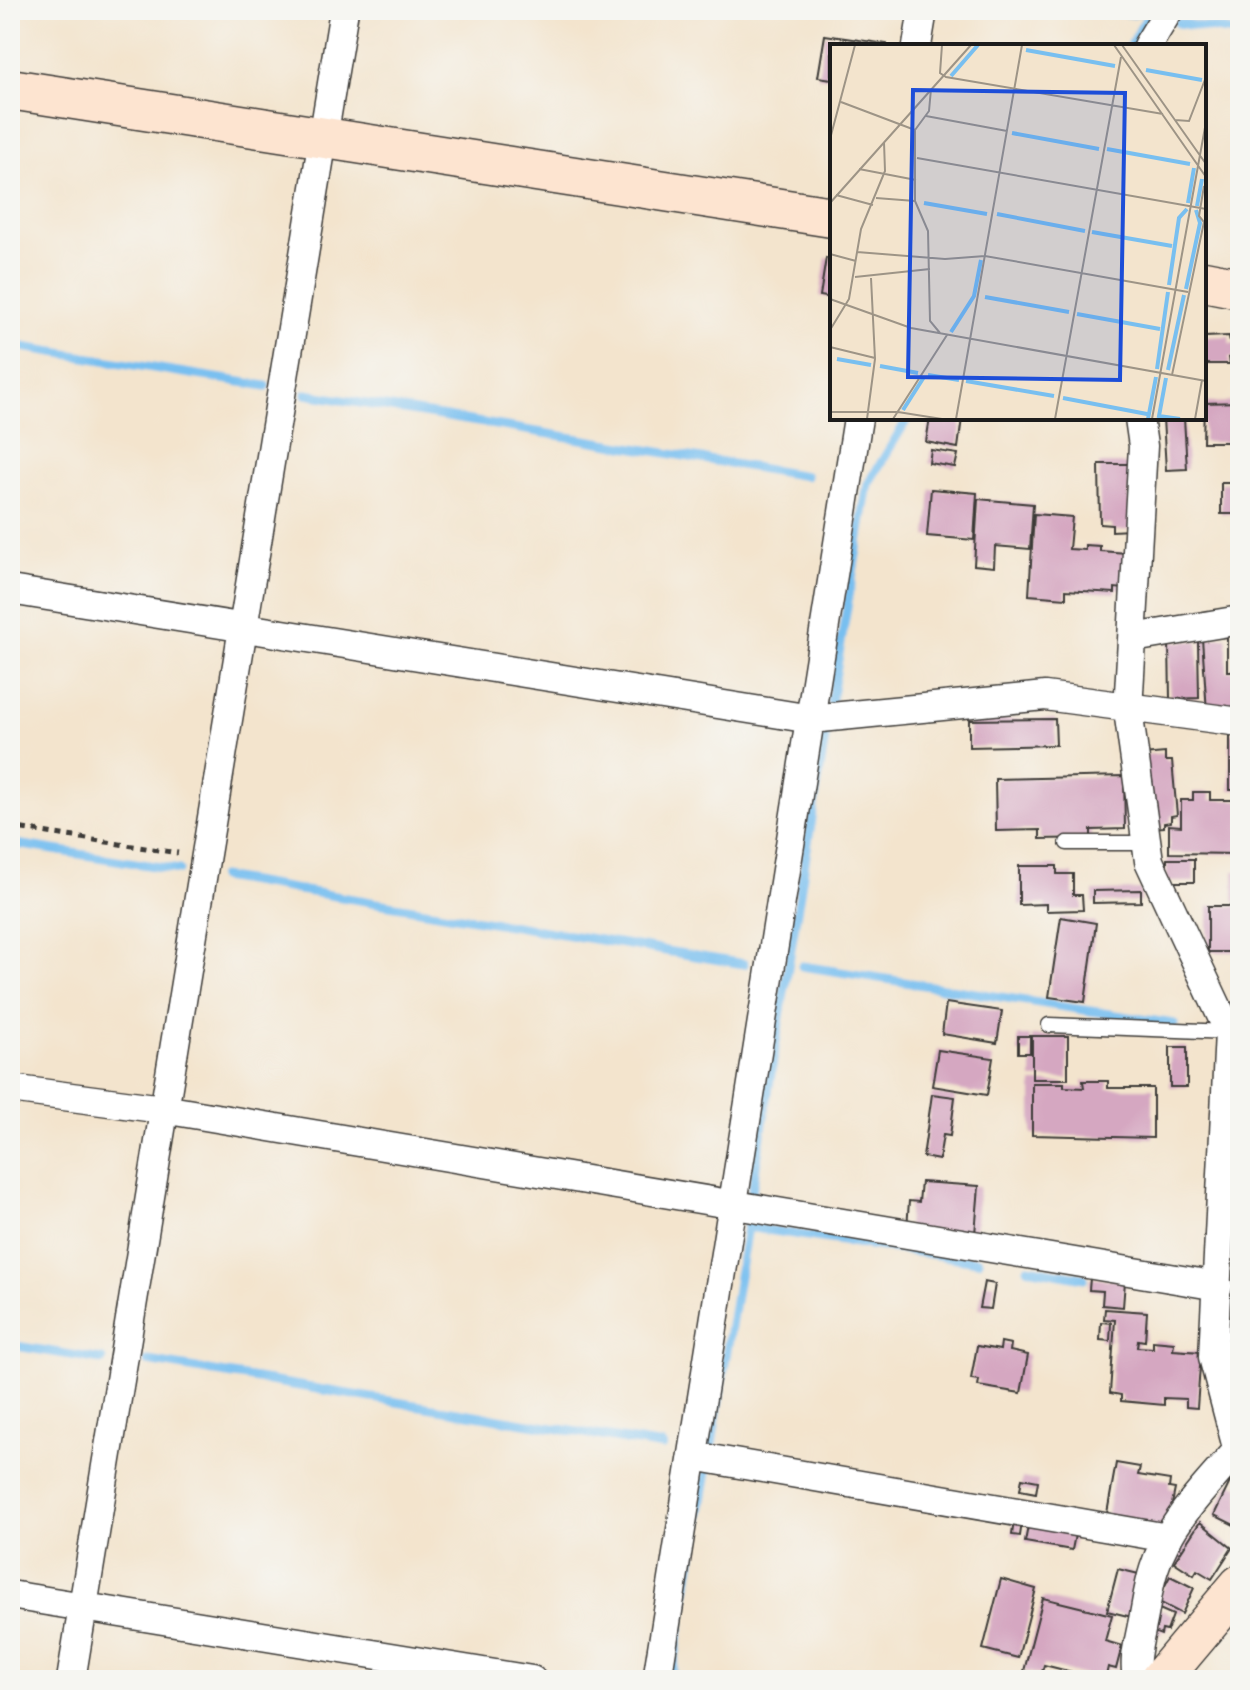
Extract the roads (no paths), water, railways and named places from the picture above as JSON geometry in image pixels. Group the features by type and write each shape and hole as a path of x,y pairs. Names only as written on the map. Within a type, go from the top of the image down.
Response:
{"street":[{"path":"71,1680 203,857 325,140 344,10"},
{"path":"917,44 923,10"},
{"path":"1148,44 1169,10"},
{"path":"10,89 830,217"},
{"path":"1206,281 1240,288"},
{"path":"657,1680 858,420"},
{"path":"1138,1680 1135,1670 1139,1639 1154,1568 1168,1538 1198,1495 1238,1456 1213,1357 1231,1160 1234,1032 1149,861 1128,710 1143,446 1139,420"},
{"path":"10,590 811,719 1045,696 1128,710 1240,722"},
{"path":"1133,638 1240,620"},
{"path":"10,1089 163,1109 1218,1286"},
{"path":"693,1456 1168,1538"},
{"path":"1160,1680 1240,1585"},
{"path":"10,1595 532,1680"}],"lane":[{"path":"1067,843 1147,843"},
{"path":"1049,1025 1234,1032"}],"waterway":[{"path":"1105,10 1134,14"},
{"path":"1131,44 1151,10"},
{"path":"1178,23 1240,33"},
{"path":"10,345 266,386"},
{"path":"306,394 806,476"},
{"path":"831,701 868,484 907,420"},
{"path":"752,1191 825,737"},
{"path":"10,843 179,870"},
{"path":"221,877 744,964"},
{"path":"802,966 1174,1024"},
{"path":"711,1449 747,1227 978,1261"},
{"path":"1028,1268 1084,1278"},
{"path":"10,1345 102,1360"},
{"path":"148,1361 663,1446"},
{"path":"671,1680 708,1465"}]}
